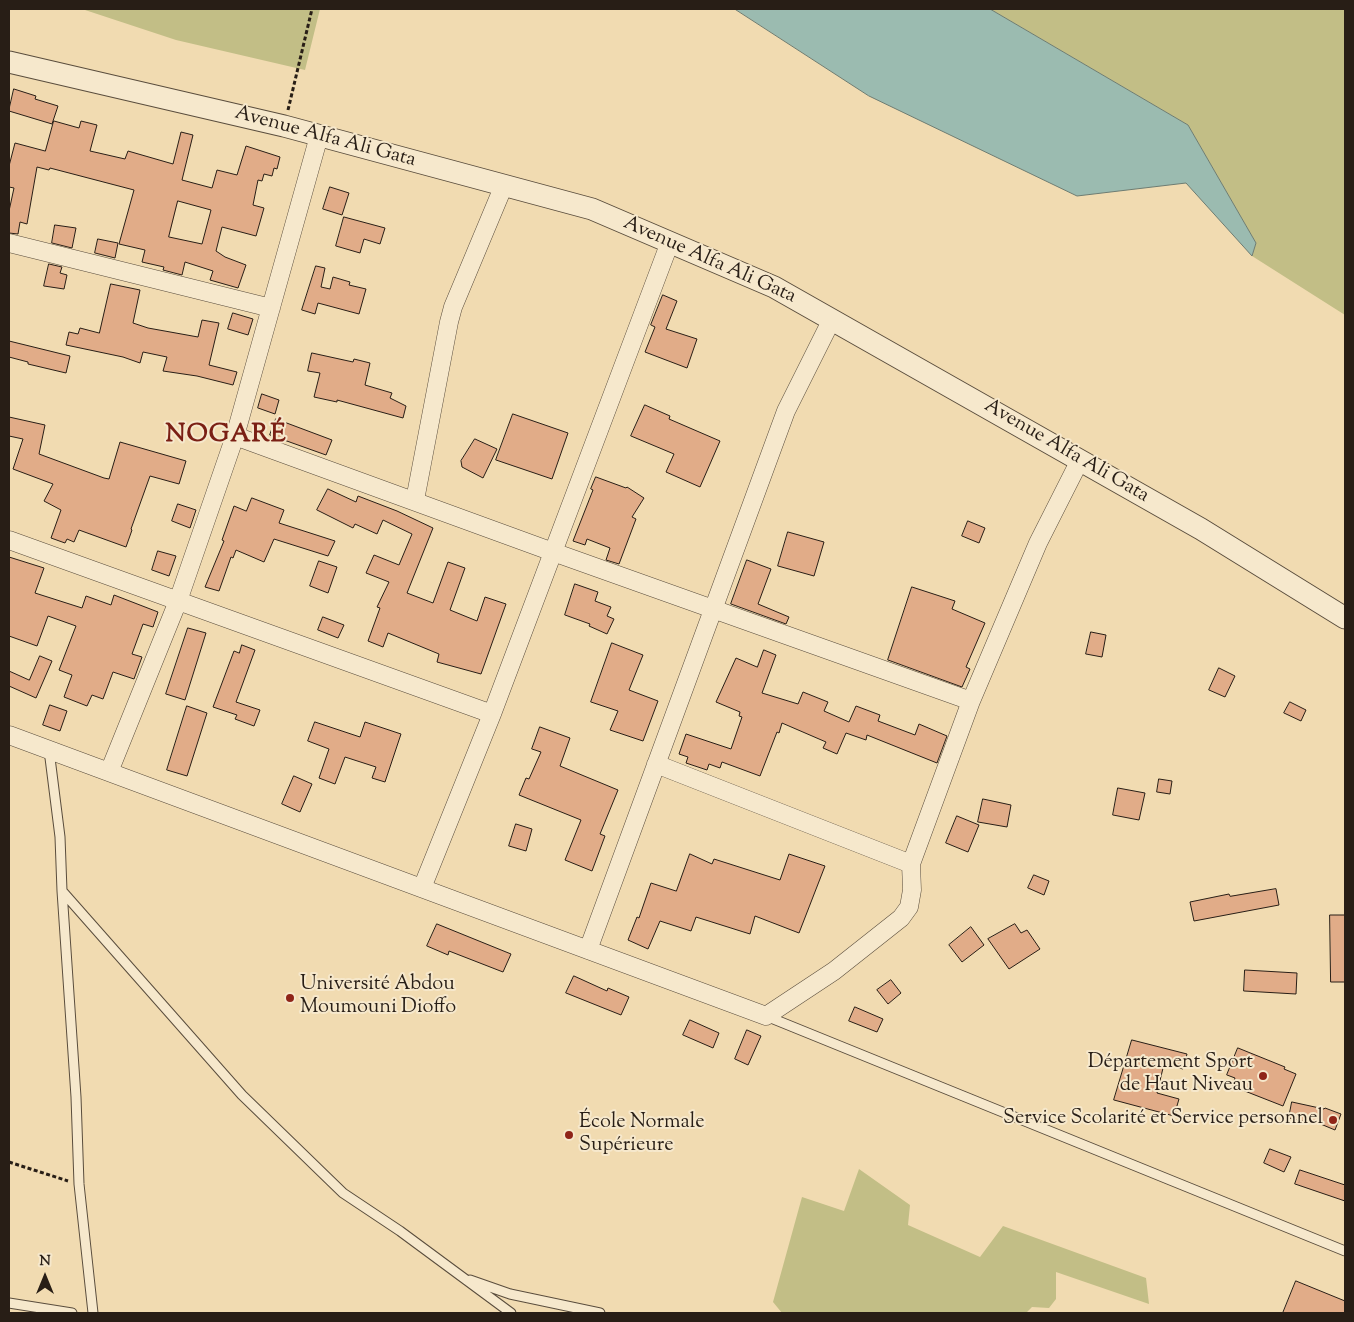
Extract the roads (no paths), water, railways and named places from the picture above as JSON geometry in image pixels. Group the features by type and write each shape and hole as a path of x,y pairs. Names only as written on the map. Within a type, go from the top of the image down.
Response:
{"street":[{"name":"Avenue Alfa Ali Gata","path":"9,62 284,126 592,209 774,287 1201,529 1345,618"},
{"path":"109,772 178,601 235,436 319,136"},
{"path":"415,500 453,307 504,185"},
{"path":"422,888 492,714 670,242"},
{"path":"9,244 271,308"},
{"path":"588,950 786,411 832,319"},
{"path":"235,436 415,500 553,552 971,700"},
{"path":"9,735 766,1016 834,971 901,918 909,907 912,890 911,864 971,700 1038,543 1080,460"},
{"path":"9,540 492,714"},
{"path":"656,764 911,864"}],"lane":[{"path":"49,750 60,837 76,1097 79,1184 93,1313"},
{"path":"62,891 242,1095 337,1187 511,1313"},
{"path":"766,1016 1345,1251"},
{"path":"461,1276 510,1294 600,1313"},
{"path":"9,1303 72,1313"}],"water":[{"path":"735,9 990,9 1188,125 1256,243 1252,256 1186,183 1077,196 869,96"}],"place":[{"name":"Université Abdou Moumouni Dioffo","path":"290,998"},
{"name":"Département Sport de Haut Niveau","path":"1263,1076"},
{"name":"Service Scolarité et Service personnel","path":"1333,1120"},
{"name":"École Normale Supérieure","path":"569,1135"}],"district":[{"name":"NOGARÉ","path":"226,437"}]}
